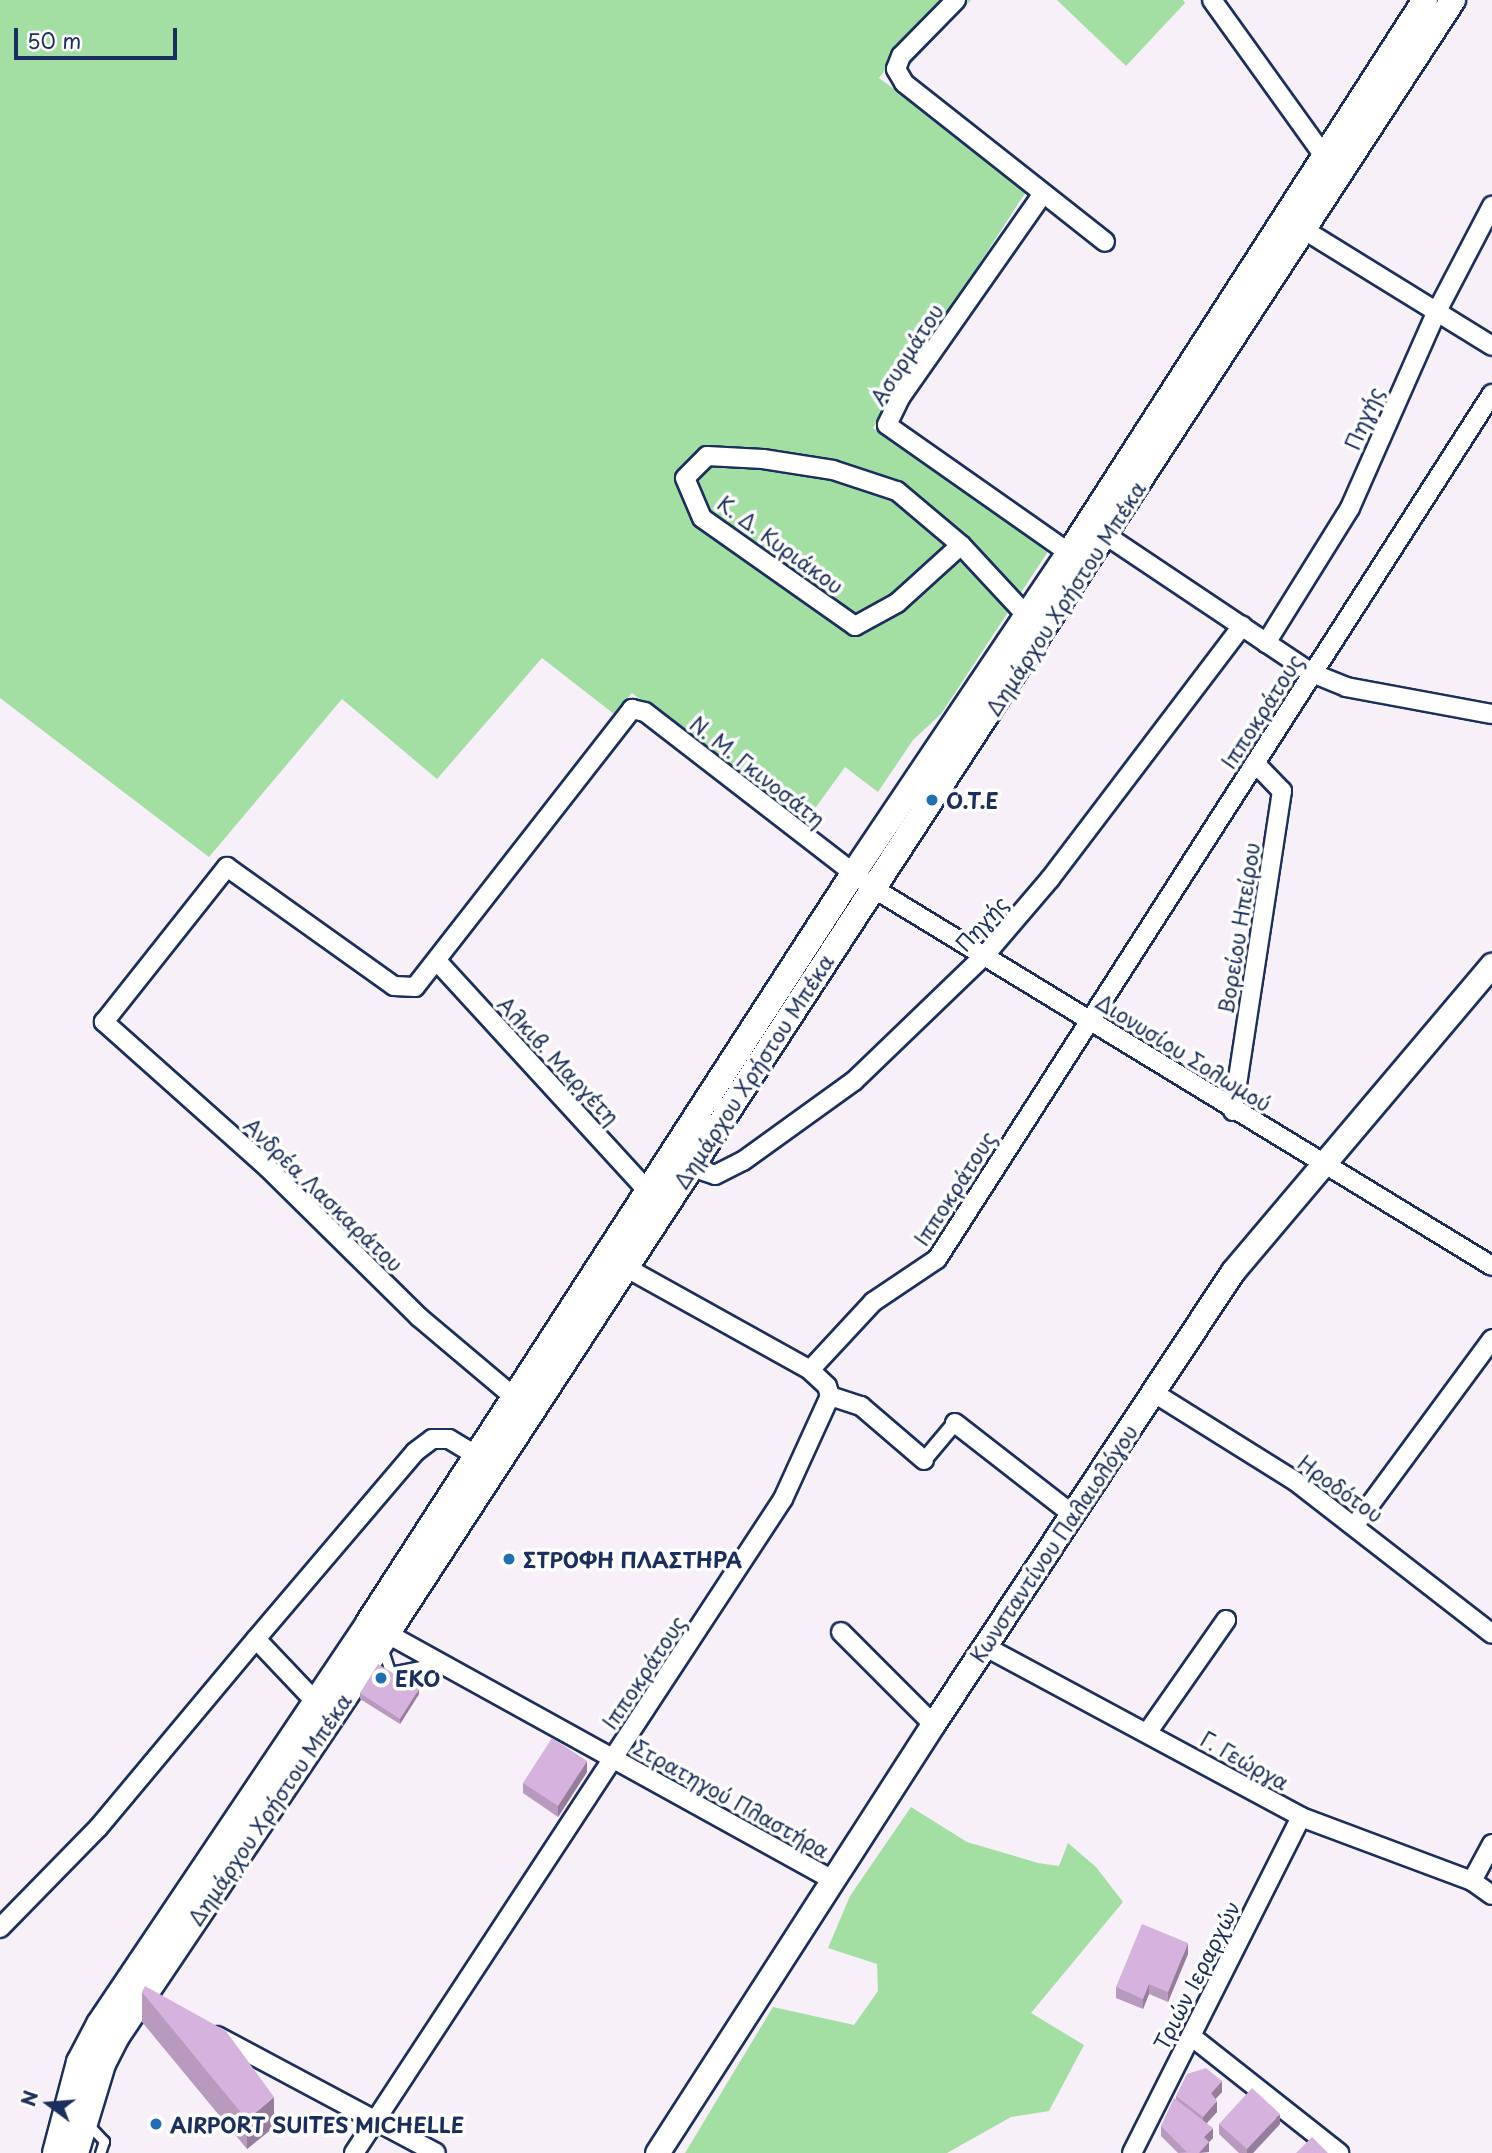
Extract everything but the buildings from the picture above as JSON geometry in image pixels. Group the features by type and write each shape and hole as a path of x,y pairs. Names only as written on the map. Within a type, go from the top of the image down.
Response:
{"main road":[{"name":"Δημάρχου Χρήστου Μπέκα","path":"55,2153 87,2043 313,1699 379,1633 625,1268 691,1167 1027,616 1425,0"},
{"name":"Δημάρχου Χρήστου Μπέκα","path":"76,2153 106,2055 148,2000 364,1692 379,1633 476,1455 647,1190 1107,536 1453,0"}],"street":[{"path":"956,0 908,49 895,69 904,83 1042,195 1105,242"},
{"path":"1212,0 1324,156"},
{"name":"Ασυρμάτου","path":"1042,195 901,396 887,425 896,435 1069,553"},
{"name":"Πηγής","path":"1266,643 1349,508 1437,311 1492,206"},
{"path":"1284,218 1492,346"},
{"name":"Ιπποκράτους","path":"810,1370 873,1302 937,1259 1492,394"},
{"name":"Κ. Δ. Κυριάκου","path":"961,545 897,603 855,626 702,518 685,478 707,456 833,470 897,491 961,545 1027,616"},
{"path":"1107,536 1312,673 1346,687 1492,714"},
{"name":"Πηγής","path":"691,1167 716,1175 843,1089 985,954 1050,879 1242,626"},
{"name":"Ν. Μ. Γκινοσάτη","path":"438,961 632,709 645,712 863,881"},
{"name":"Βορείου Ηπείρου","path":"1233,1111 1282,791 1255,763"},
{"name":"Ανδρέα Λασκαράτου","path":"438,961 415,987 394,986 227,867 104,1022 268,1168 419,1317 514,1397"},
{"name":"Διονυσίου Σολωμού","path":"863,881 985,954 1233,1111 1492,1266"},
{"name":"Αλκιβ. Μαργέτη","path":"438,961 647,1190"},
{"name":"Κωνσταντίνου Παλαιολόγου","path":"657,2153 933,1724 1233,1271 1492,965"},
{"path":"625,1268 810,1370 827,1386 830,1396 861,1406 924,1460 955,1423 1072,1514"},
{"path":"1355,1525 1492,1339"},
{"name":"Ηροδότου","path":"1154,1393 1295,1481 1492,1634"},
{"name":"Ιπποκράτους","path":"354,2153 373,2119 783,1499 830,1396"},
{"path":"0,1928 90,1837 415,1452 432,1439 449,1439 476,1455"},
{"path":"1147,1733 1226,1620"},
{"path":"841,1632 933,1724"},
{"name":"Στρατηγού Πλαστήρα","path":"379,1633 440,1663 833,1880"},
{"path":"256,1639 313,1699"},
{"name":"Γ. Γεώργα","path":"984,1646 1301,1817 1472,1881 1492,1895"},
{"name":"Τριών Ιεραρχών","path":"1132,2153 1301,1817"},
{"path":"1472,1881 1492,1843"},
{"path":"203,2029 436,2153"},
{"path":"1191,2036 1339,2153"}],"lane":[{"path":"379,1633 390,1672"},
{"path":"364,1692 390,1672 440,1663"},
{"path":"85,2121 104,2141 100,2153"}],"green space":[{"name":"Ο.Τ.Ε","path":"0,0 971,0 907,68 890,64 879,78 1029,187 873,428 1049,550 941,714 913,740 878,792 845,767 803,825 632,693 614,714 542,658 437,779 342,699 209,857 0,698"},
{"path":"1057,0 1183,0 1185,3 1126,66"},
{"path":"911,1807 967,1842 1038,1863 1059,1866 1068,1843 1096,1867 1123,1902 1031,2013 1084,2045 1049,2111 1011,2117 947,2153 685,2153 773,2007 854,2025 878,1991 877,1964 828,1948 850,1896"}],"place":[{"name":"Ο.Τ.Ε","path":"932,800"},
{"name":"ΣΤΡΟΦΗ ΠΛΑΣΤΗΡΑ","path":"509,1559"},
{"name":"ΕΚΟ","path":"381,1678"},
{"name":"AIRPORT SUITES MICHELLE","path":"156,2124"}]}
